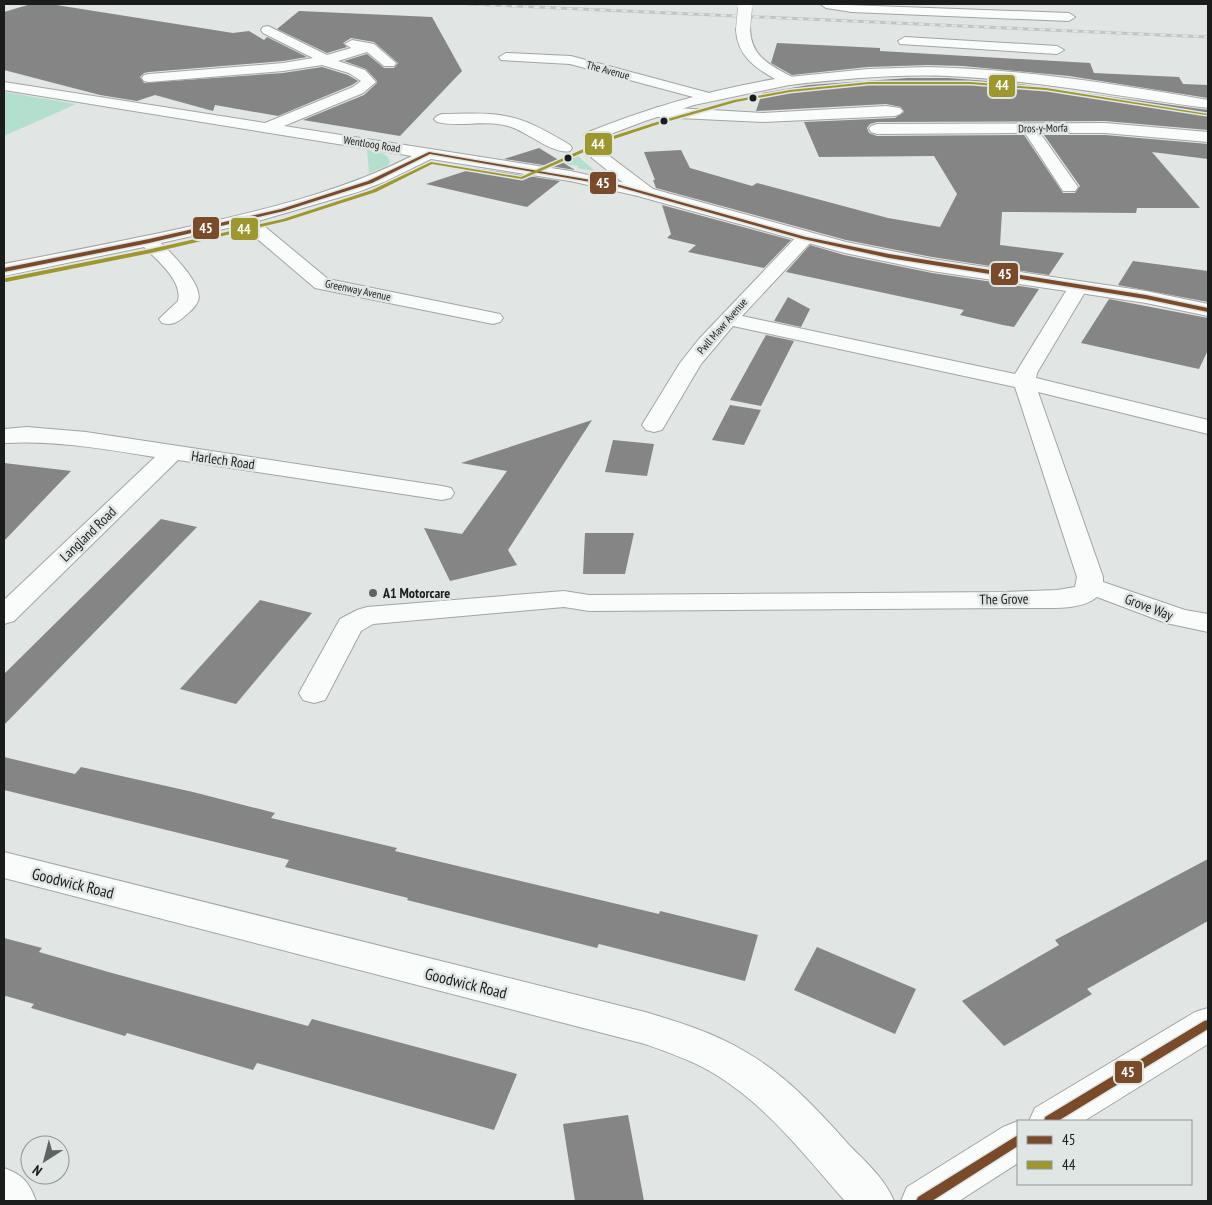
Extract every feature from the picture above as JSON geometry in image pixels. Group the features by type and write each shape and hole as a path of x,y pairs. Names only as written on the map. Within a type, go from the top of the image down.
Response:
{"street":[{"path":"826,4 852,8 1070,17"},
{"path":"896,4 941,5"},
{"path":"745,6 743,44 749,54 789,81"},
{"path":"268,30 308,52 322,57 322,61"},
{"path":"905,41 1057,50"},
{"path":"337,42 369,47 376,50 389,63"},
{"path":"947,44 947,72"},
{"path":"149,78 222,73 322,61 369,47"},
{"name":"The Avenue","path":"506,57 571,60 708,97"},
{"path":"266,128 358,90 369,82 364,76 350,69 322,61"},
{"path":"520,168 592,136 658,112 708,97 789,81 869,73 947,72 1047,79 1208,104"},
{"name":"Wentloog Road","path":"4,86 597,181 647,193 805,238 932,265 1146,298 1208,310"},
{"path":"658,112 771,117 895,111"},
{"path":"442,119 487,118 505,120 520,125 564,148"},
{"path":"1030,128 1069,187"},
{"name":"Dros-y-Morfa","path":"877,129 1122,129 1208,137"},
{"path":"592,136 593,147 598,155 647,193"},
{"path":"4,270 149,241 306,203 386,175 429,153"},
{"name":"Greenway Avenue","path":"244,219 322,284 493,318"},
{"name":"Pwll Mawr Avenue","path":"654,425 691,362 727,319 805,238"},
{"path":"149,241 183,279 189,292 188,300 169,319"},
{"path":"1078,287 1026,373 1024,382 1090,577 1090,587"},
{"path":"727,319 1024,382 1208,427"},
{"name":"Harlech Road","path":"4,436 57,436 442,493"},
{"name":"Langland Road","path":"4,615 172,453"},
{"name":"The Grove","path":"314,692 350,624 367,616 564,599 589,603 1004,600 1071,597 1085,594 1090,587"},
{"name":"Grove Way","path":"1090,587 1122,596 1165,614 1188,621 1208,624"},
{"name":"Goodwick Road","path":"4,865 645,1028 696,1045 744,1071 781,1103 873,1201"},
{"path":"1051,1120 1208,1024"},
{"path":"922,1201 1017,1141"},
{"path":"4,1188 15,1201"}],"green space":[{"path":"4,92 76,104 4,136"},
{"path":"367,150 384,154 390,162 387,166 369,173"},
{"path":"576,152 595,171 577,168 579,166 565,164 562,166 554,162"}],"building":[{"path":"31,4 50,4 233,33 249,31 264,40 267,37 307,57 283,61 149,72 144,73 140,77 144,83 283,73 322,67 348,75 358,81 278,116 215,105 213,111 155,95 137,101 100,95 4,70 4,12"},
{"path":"299,11 432,17 462,71 400,136 303,120 364,95 377,83 366,69 344,61 367,54 384,68 394,68 398,63 374,42 351,38 343,43 347,47 327,53 277,29"},
{"path":"777,43 880,48 880,51 1090,63 1094,73 1179,77 1183,84 1208,85 1208,98 1069,76 963,66 868,67 792,75 771,63"},
{"path":"908,78 948,78 1013,83 1208,110 1208,130 1105,121 877,122 870,124 867,128 869,133 877,136 1024,135 1063,193 1075,193 1080,186 1044,135 1105,135 1208,144 1208,159 1152,152 1200,208 1137,208 1136,213 1002,212 1000,245 1064,253 1049,275 932,257 846,240 656,188 653,180 655,180 644,152 681,150 690,168 752,186 757,183 888,218 940,227 957,194 934,156 819,157 804,122 895,118 904,112 901,107 886,104 756,111 762,93 809,85"},
{"path":"539,148 575,170 504,159"},
{"path":"475,168 560,181 527,207 426,184"},
{"path":"662,205 791,240 764,268 688,252 696,245 667,238 671,234"},
{"path":"810,245 844,255 932,273 1039,289 1014,327 1003,325 960,315 964,310 786,272"},
{"path":"1133,261 1208,271 1208,302 1118,285"},
{"path":"788,297 810,309 801,327 774,321"},
{"path":"1109,299 1208,318 1208,350 1199,369 1081,343"},
{"path":"766,335 794,341 761,406 730,400"},
{"path":"730,405 761,410 744,445 712,440"},
{"path":"592,420 508,550 517,565 450,581 424,528 462,534 507,471 461,463"},
{"path":"613,440 654,444 647,476 605,472"},
{"path":"4,463 71,471 4,541"},
{"path":"161,519 197,527 4,725 4,674"},
{"path":"585,533 634,533 625,574 583,574"},
{"path":"260,600 312,613 236,704 180,689"},
{"path":"4,757 75,774 81,767 193,792 275,813 271,818 397,848 395,851 659,914 660,911 758,935 745,981 599,944 597,948 285,867 289,860 4,790"},
{"path":"1208,859 1208,921 1087,989 1092,994 1004,1046 962,1001 1059,945 1055,940"},
{"path":"4,938 42,948 39,952 308,1026 312,1019 517,1074 494,1130 257,1063 253,1070 127,1033 125,1036 31,1008 34,1004 6,996 4,998"},
{"path":"817,947 916,989 895,1034 794,990"},
{"path":"628,1115 644,1201 575,1201 563,1124"}],"railway":[{"path":"468,4 1208,37"}],"transit line":[{"name":"44","path":"6,280 151,251 284,220 374,191 431,163 522,178 612,138 661,122 735,101 790,91 869,83 970,83 1046,89 1206,114"},
{"name":"45","path":"4,270 149,241 282,210 370,182 429,153 620,186 805,238 889,256 1146,297 1208,310"},
{"name":"45","path":"1051,1120 1208,1024"},
{"name":"45","path":"922,1201 1017,1141"}],"place":[{"name":"A1 Motorcare","path":"373,593"}]}
